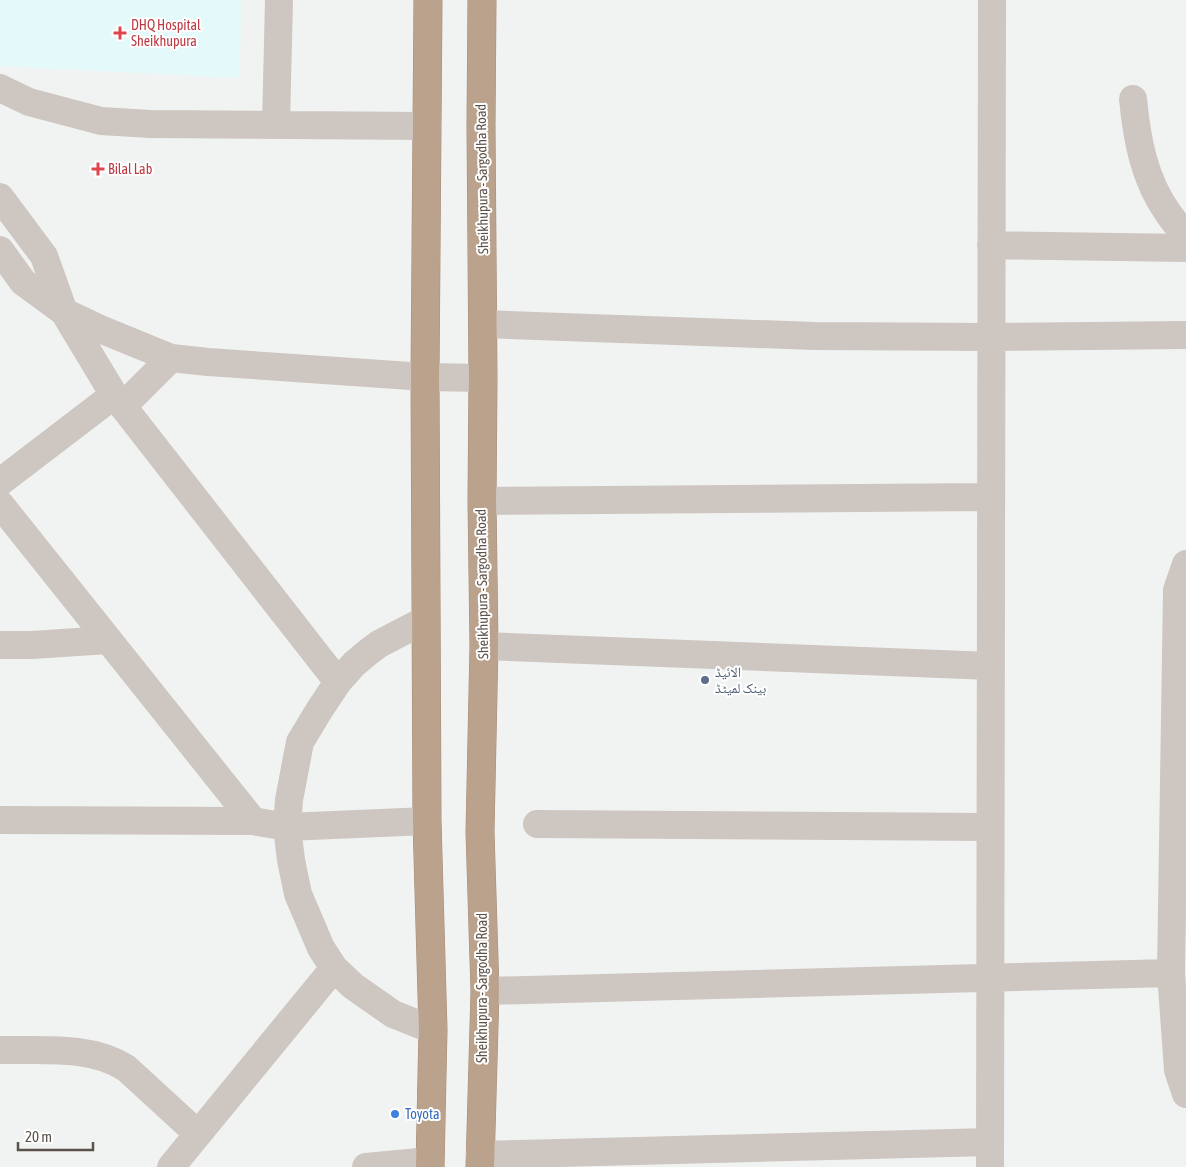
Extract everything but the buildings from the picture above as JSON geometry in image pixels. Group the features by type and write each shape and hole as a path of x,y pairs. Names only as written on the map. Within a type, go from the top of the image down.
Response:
{"highway":[{"path":"428,0 425,620 427,821 433,1030 430,1164"},
{"name":"Sheikhupura - Sargodha Road","path":"480,1161 485,991 480,832 484,646 482,501 482,0"}],"street":[{"path":"276,125 279,0"},
{"path":"480,1161 990,1155 992,0"},
{"path":"0,88 29,102 101,121 150,124 428,126"},
{"path":"1133,99 1141,154 1150,179 1159,200 1179,228 1186,233"},
{"path":"0,197 44,256 64,312 118,401 338,682"},
{"path":"991,245 1186,248"},
{"path":"0,250 23,282 64,312 171,358 425,377 483,378"},
{"path":"483,324 814,336 1186,335"},
{"path":"0,482 118,401 171,358"},
{"path":"482,501 991,497"},
{"path":"0,504 252,821"},
{"path":"1186,564 1177,590 1171,973 1178,1070 1186,1094"},
{"path":"425,620 373,648 354,664 338,682 300,742 289,800 287,827 298,894 321,948 334,968 353,986 393,1014 433,1030"},
{"path":"0,645 108,640"},
{"path":"484,646 991,666"},
{"path":"0,820 252,821 287,827 427,821"},
{"path":"537,824 990,827"},
{"path":"171,1167 334,968"},
{"path":"485,991 1171,973"},
{"path":"0,1050 81,1052 113,1060 126,1068 198,1134"},
{"path":"366,1167 430,1164"}],"shaded area":[{"name":"DHQ Hospital Sheikhupura","path":"0,0 241,0 240,78 0,66"}],"place":[{"name":"DHQ Hospital Sheikhupura","path":"120,33"},
{"name":"Bilal Lab","path":"98,169"},
{"name":"الائیڈ بینک لمیٹڈ","path":"705,680"},
{"name":"Toyota","path":"395,1114"}]}
